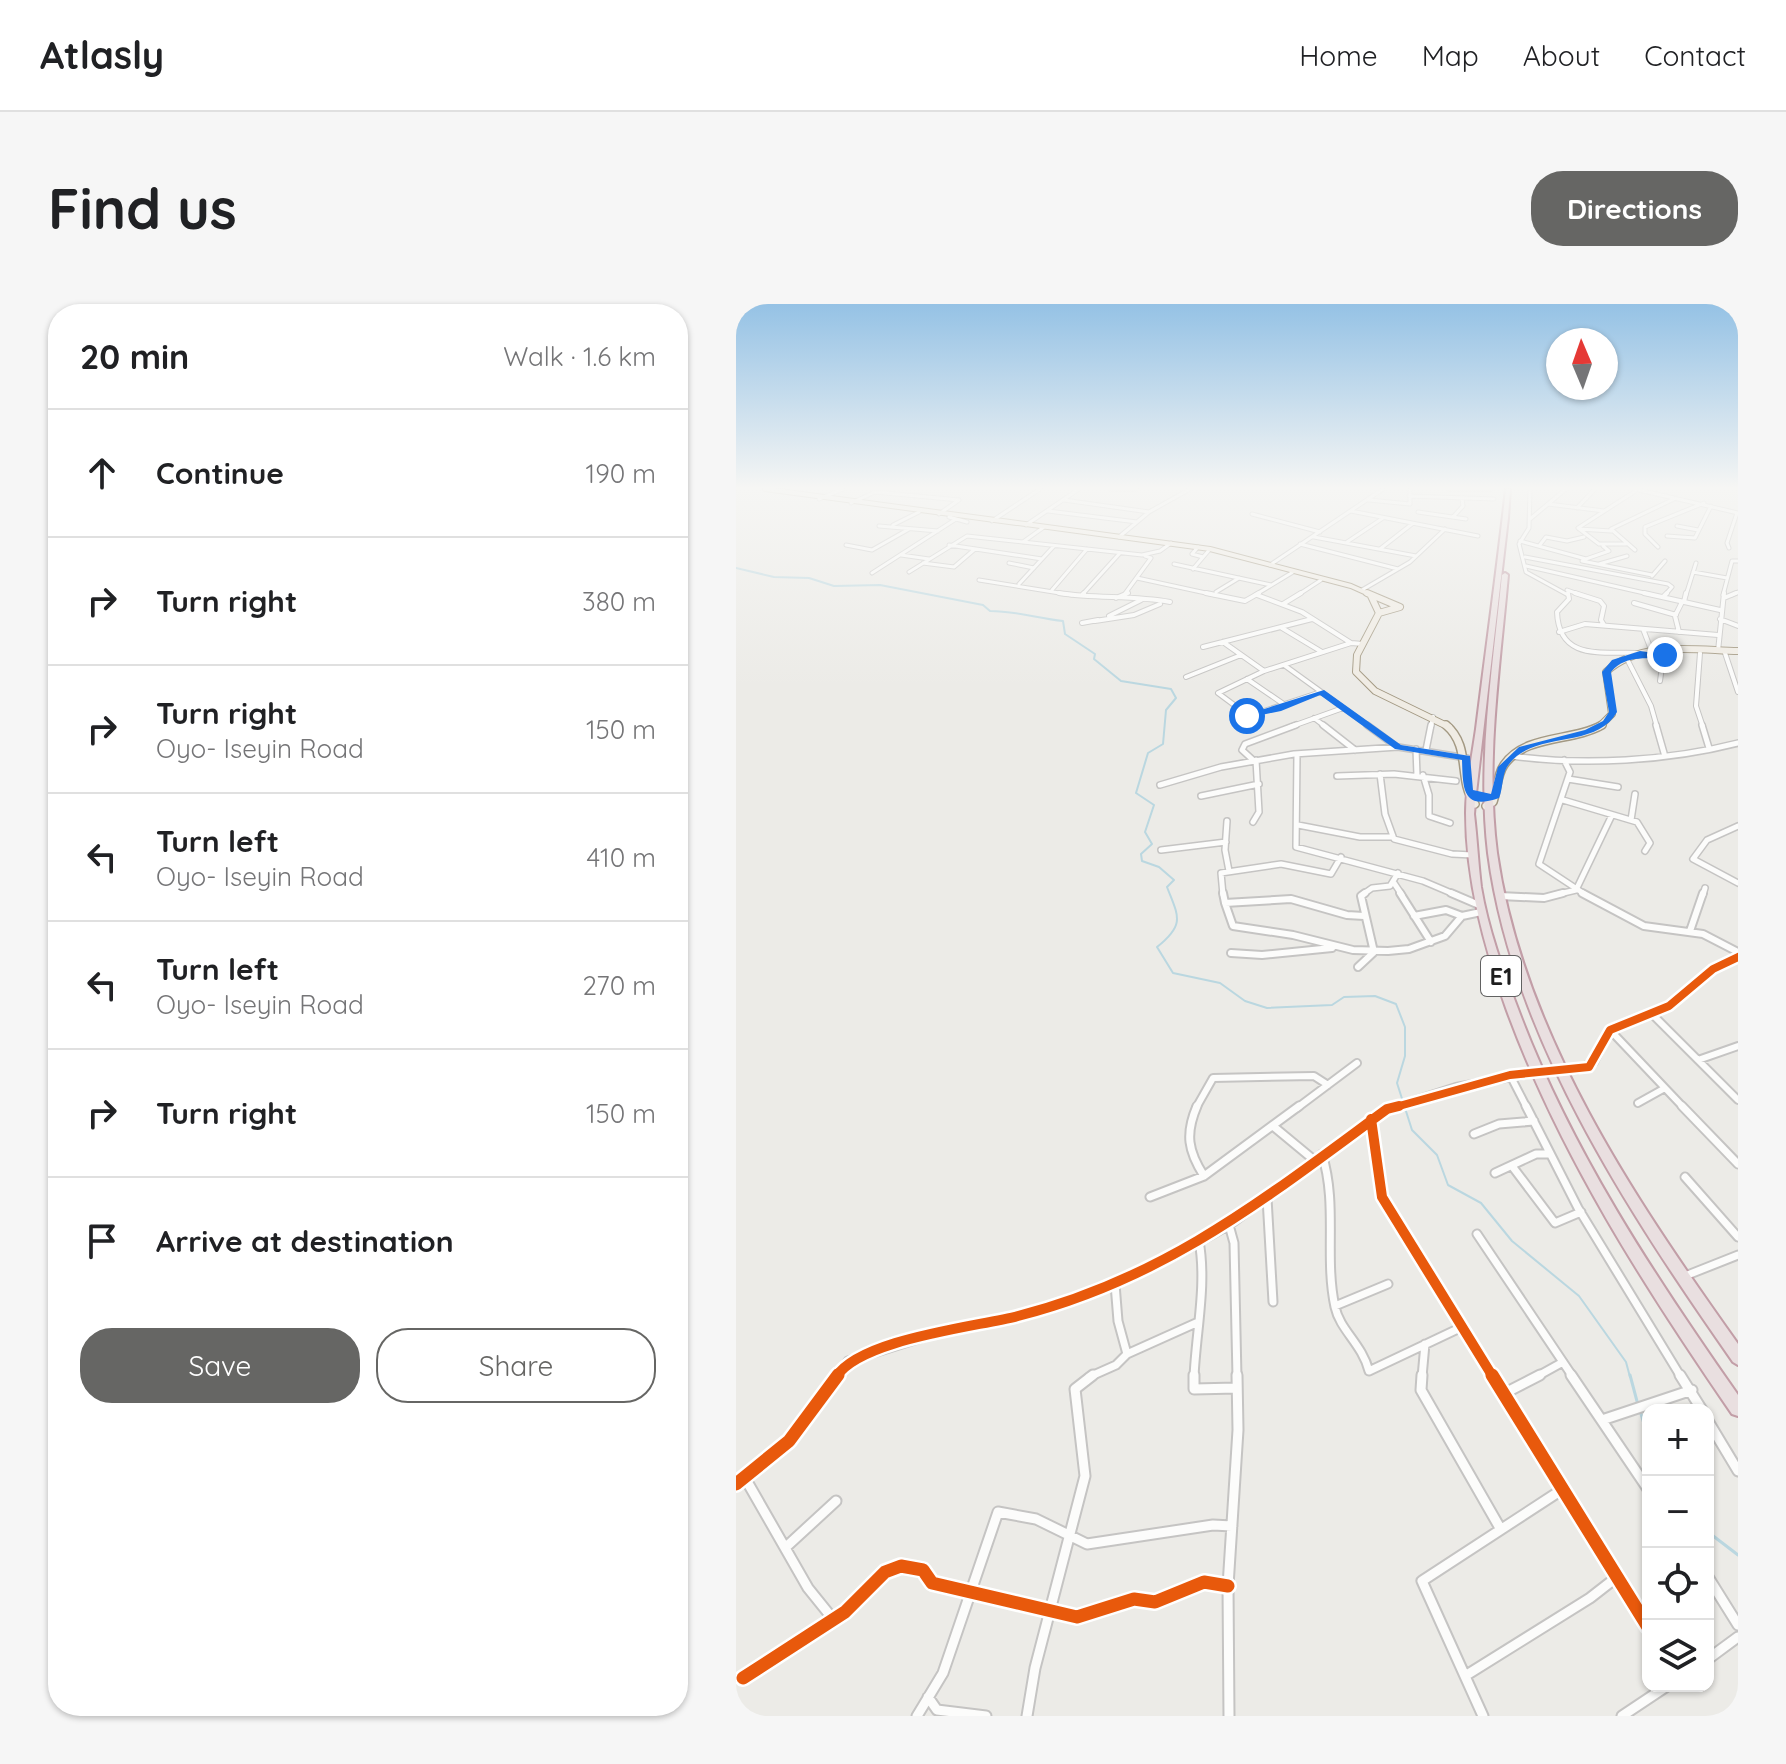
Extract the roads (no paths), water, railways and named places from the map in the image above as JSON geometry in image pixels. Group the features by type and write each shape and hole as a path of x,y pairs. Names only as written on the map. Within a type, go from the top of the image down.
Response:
{"highway":[{"name":"E1","path":"1504,555 1473,855 1480,908 1517,1021 1584,1160 1640,1260 1738,1408"},
{"name":"E1","path":"1504,555 1481,799 1500,896 1530,995 1587,1118 1633,1198 1738,1357"}],"main road":[{"path":"1232,555 1371,596 1379,613"},
{"path":"1283,569 1362,590 1400,607 1379,613 1355,660 1359,677 1378,691 1444,723 1460,740 1481,799"},
{"path":"1640,653 1721,652"},
{"path":"1481,799 1512,756 1535,744 1589,732 1607,723 1613,712 1606,672 1626,657 1640,653 1738,652"}],"street":[{"path":"872,573 901,555 929,559"},
{"path":"909,572 935,555"},
{"path":"923,563 954,567 968,555"},
{"path":"1011,555 1042,559"},
{"path":"1019,584 1046,555"},
{"path":"1052,590 1082,555"},
{"path":"1082,595 1118,555"},
{"path":"1112,599 1123,597 1151,558 1142,555"},
{"path":"1193,569 1203,557 1195,555"},
{"path":"1270,565 1284,555"},
{"path":"1343,555 1399,569"},
{"path":"1410,555 1416,556"},
{"path":"1568,555 1671,585 1663,597"},
{"path":"1575,565 1598,555"},
{"path":"1018,556 1009,563 1034,568"},
{"path":"1362,590 1416,556"},
{"path":"1599,564 1627,556"},
{"path":"1604,625 1601,620 1604,606 1595,598 1528,574 1525,557 1651,577"},
{"path":"1651,577 1665,561"},
{"path":"1738,561 1732,562 1727,578 1718,635 1721,652 1738,692"},
{"path":"1679,632 1676,615 1696,563"},
{"path":"1174,564 1271,585"},
{"path":"1526,566 1720,610"},
{"path":"1137,578 1216,592 1245,601 1293,572"},
{"path":"1693,572 1727,578"},
{"path":"1216,592 1239,578"},
{"path":"979,580 1112,599 1170,602"},
{"path":"1283,604 1321,580"},
{"path":"1589,581 1557,612 1559,632 1576,650 1640,653"},
{"path":"1155,591 1164,583"},
{"path":"1567,590 1570,597"},
{"path":"1724,598 1738,592"},
{"path":"1257,595 1313,619 1351,643"},
{"path":"1095,621 1141,600"},
{"path":"1634,603 1676,615"},
{"path":"1082,623 1134,615 1160,604"},
{"path":"1203,647 1313,619"},
{"path":"1720,619 1738,626"},
{"path":"1559,632 1577,624 1718,635"},
{"path":"1282,628 1322,652"},
{"path":"1643,629 1650,647"},
{"path":"1223,642 1264,671"},
{"path":"1321,692 1249,716 1218,694 1264,671 1351,643 1363,644"},
{"path":"1660,681 1664,653"},
{"path":"1700,653 1696,706 1709,748"},
{"path":"1186,677 1241,655"},
{"path":"1626,657 1651,706 1664,753"},
{"path":"1284,665 1398,747"},
{"path":"1247,679 1273,700 1285,705"},
{"path":"1253,822 1259,812 1259,784 1254,760 1242,750 1245,744 1343,708"},
{"path":"1426,750 1433,717"},
{"path":"1314,718 1356,751"},
{"path":"1512,756 1564,760 1664,753 1738,743"},
{"path":"1160,785 1254,760 1297,754 1398,747 1467,758"},
{"path":"1416,749 1420,775 1429,795 1429,816 1450,823"},
{"path":"1297,754 1296,847 1398,873 1480,908"},
{"path":"1564,760 1570,772 1563,800 1538,862 1576,890 1644,926 1690,931 1738,955"},
{"path":"1380,774 1385,814 1392,837"},
{"path":"1337,776 1420,775 1456,781"},
{"path":"1568,779 1618,787"},
{"path":"1201,796 1259,784"},
{"path":"1631,820 1635,794"},
{"path":"1563,800 1643,826 1650,843 1645,851"},
{"path":"1576,890 1612,815"},
{"path":"1227,821 1229,871"},
{"path":"1298,825 1326,827 1382,841 1392,837 1452,854 1473,855"},
{"path":"1738,826 1707,840 1693,859 1738,883"},
{"path":"1161,850 1226,842"},
{"path":"1341,857 1331,874 1281,864 1221,873 1219,879 1233,926 1374,952 1409,949 1431,942 1445,936 1462,916 1480,908"},
{"path":"1394,883 1398,873"},
{"path":"1374,952 1360,901 1365,891 1394,883"},
{"path":"1394,883 1431,942"},
{"path":"1690,931 1705,888"},
{"path":"1500,896 1544,898 1576,890"},
{"path":"1225,903 1291,899 1347,915 1364,916"},
{"path":"1414,916 1446,910 1462,916"},
{"path":"1231,953 1262,955 1335,947"},
{"path":"1358,967 1374,952"},
{"path":"1576,1070 1594,1062 1610,1030 1669,1006 1713,969 1738,955"},
{"path":"1651,1013 1738,1100"},
{"path":"1610,1030 1738,1164"},
{"path":"1698,1060 1738,1046"},
{"path":"1150,1197 1204,1176 1357,1063"},
{"path":"833,1619 808,1588 786,1547 740,1481 789,1441 848,1361 943,1331 1019,1316 1115,1284 1229,1225 1371,1119 1405,1103 1510,1075 1528,1074"},
{"path":"1510,1075 1581,1212 1699,1404"},
{"path":"1204,1176 1189,1148 1188,1135 1206,1086 1213,1078 1314,1076 1328,1085"},
{"path":"1638,1103 1665,1088"},
{"path":"1371,1119 1382,1197 1644,1620"},
{"path":"1474,1134 1499,1124 1534,1121"},
{"path":"1273,1126 1318,1157 1335,1205 1329,1268 1335,1306 1340,1323 1362,1348 1369,1371 1462,1327"},
{"path":"1495,1173 1548,1152 1554,1161"},
{"path":"1512,1166 1555,1223 1581,1212"},
{"path":"1685,1177 1738,1237"},
{"path":"1267,1198 1273,1302"},
{"path":"1228,1716 1228,1586 1238,1430 1234,1243 1229,1225"},
{"path":"1477,1234 1605,1419 1642,1479"},
{"path":"1199,1241 1204,1267 1196,1323 1194,1389 1236,1388"},
{"path":"1685,1276 1738,1255"},
{"path":"1115,1284 1118,1321 1127,1354"},
{"path":"1335,1306 1388,1284"},
{"path":"1027,1716 1085,1476 1075,1389 1086,1377 1119,1364 1127,1354 1196,1323"},
{"path":"1425,1344 1421,1390 1500,1528"},
{"path":"1505,1393 1563,1362"},
{"path":"1605,1419 1692,1390"},
{"path":"1714,1431 1738,1471"},
{"path":"1483,1716 1422,1581 1425,1576 1563,1489"},
{"path":"786,1547 836,1501"},
{"path":"917,1716 943,1673 998,1512 1036,1519 1087,1544 1213,1525 1232,1526"},
{"path":"743,1678 845,1612 885,1572 901,1566 923,1570 932,1583 1077,1617 1134,1599 1155,1602 1204,1582 1228,1586"},
{"path":"1465,1676 1590,1598 1617,1577"},
{"path":"1714,1587 1738,1625"},
{"path":"1714,1655 1738,1637"},
{"path":"1622,1716 1658,1692"},
{"path":"928,1697 937,1710 986,1716"}],"waterway":[{"path":"736,568 774,577 809,578 834,586 880,585 983,605 990,611 1063,621 1065,634 1095,654 1094,659 1121,681 1171,689 1176,698 1166,710 1163,744 1148,753 1136,793 1154,805 1145,832 1152,844 1141,854 1142,861 1159,867 1174,880 1167,887 1176,913 1176,926 1157,947 1173,973 1220,983 1245,1001 1267,1008 1332,1005 1344,997 1375,996 1396,1004 1405,1027 1405,1056 1397,1083 1412,1130 1437,1155 1448,1185 1481,1203 1512,1241 1579,1296 1626,1362 1630,1377"},
{"path":"1630,1375 1638,1405"},
{"path":"1640,1411 1642,1417"},
{"path":"1714,1537 1738,1555"}],"tunnel":[{"path":"1528,1074 1576,1070"}]}
